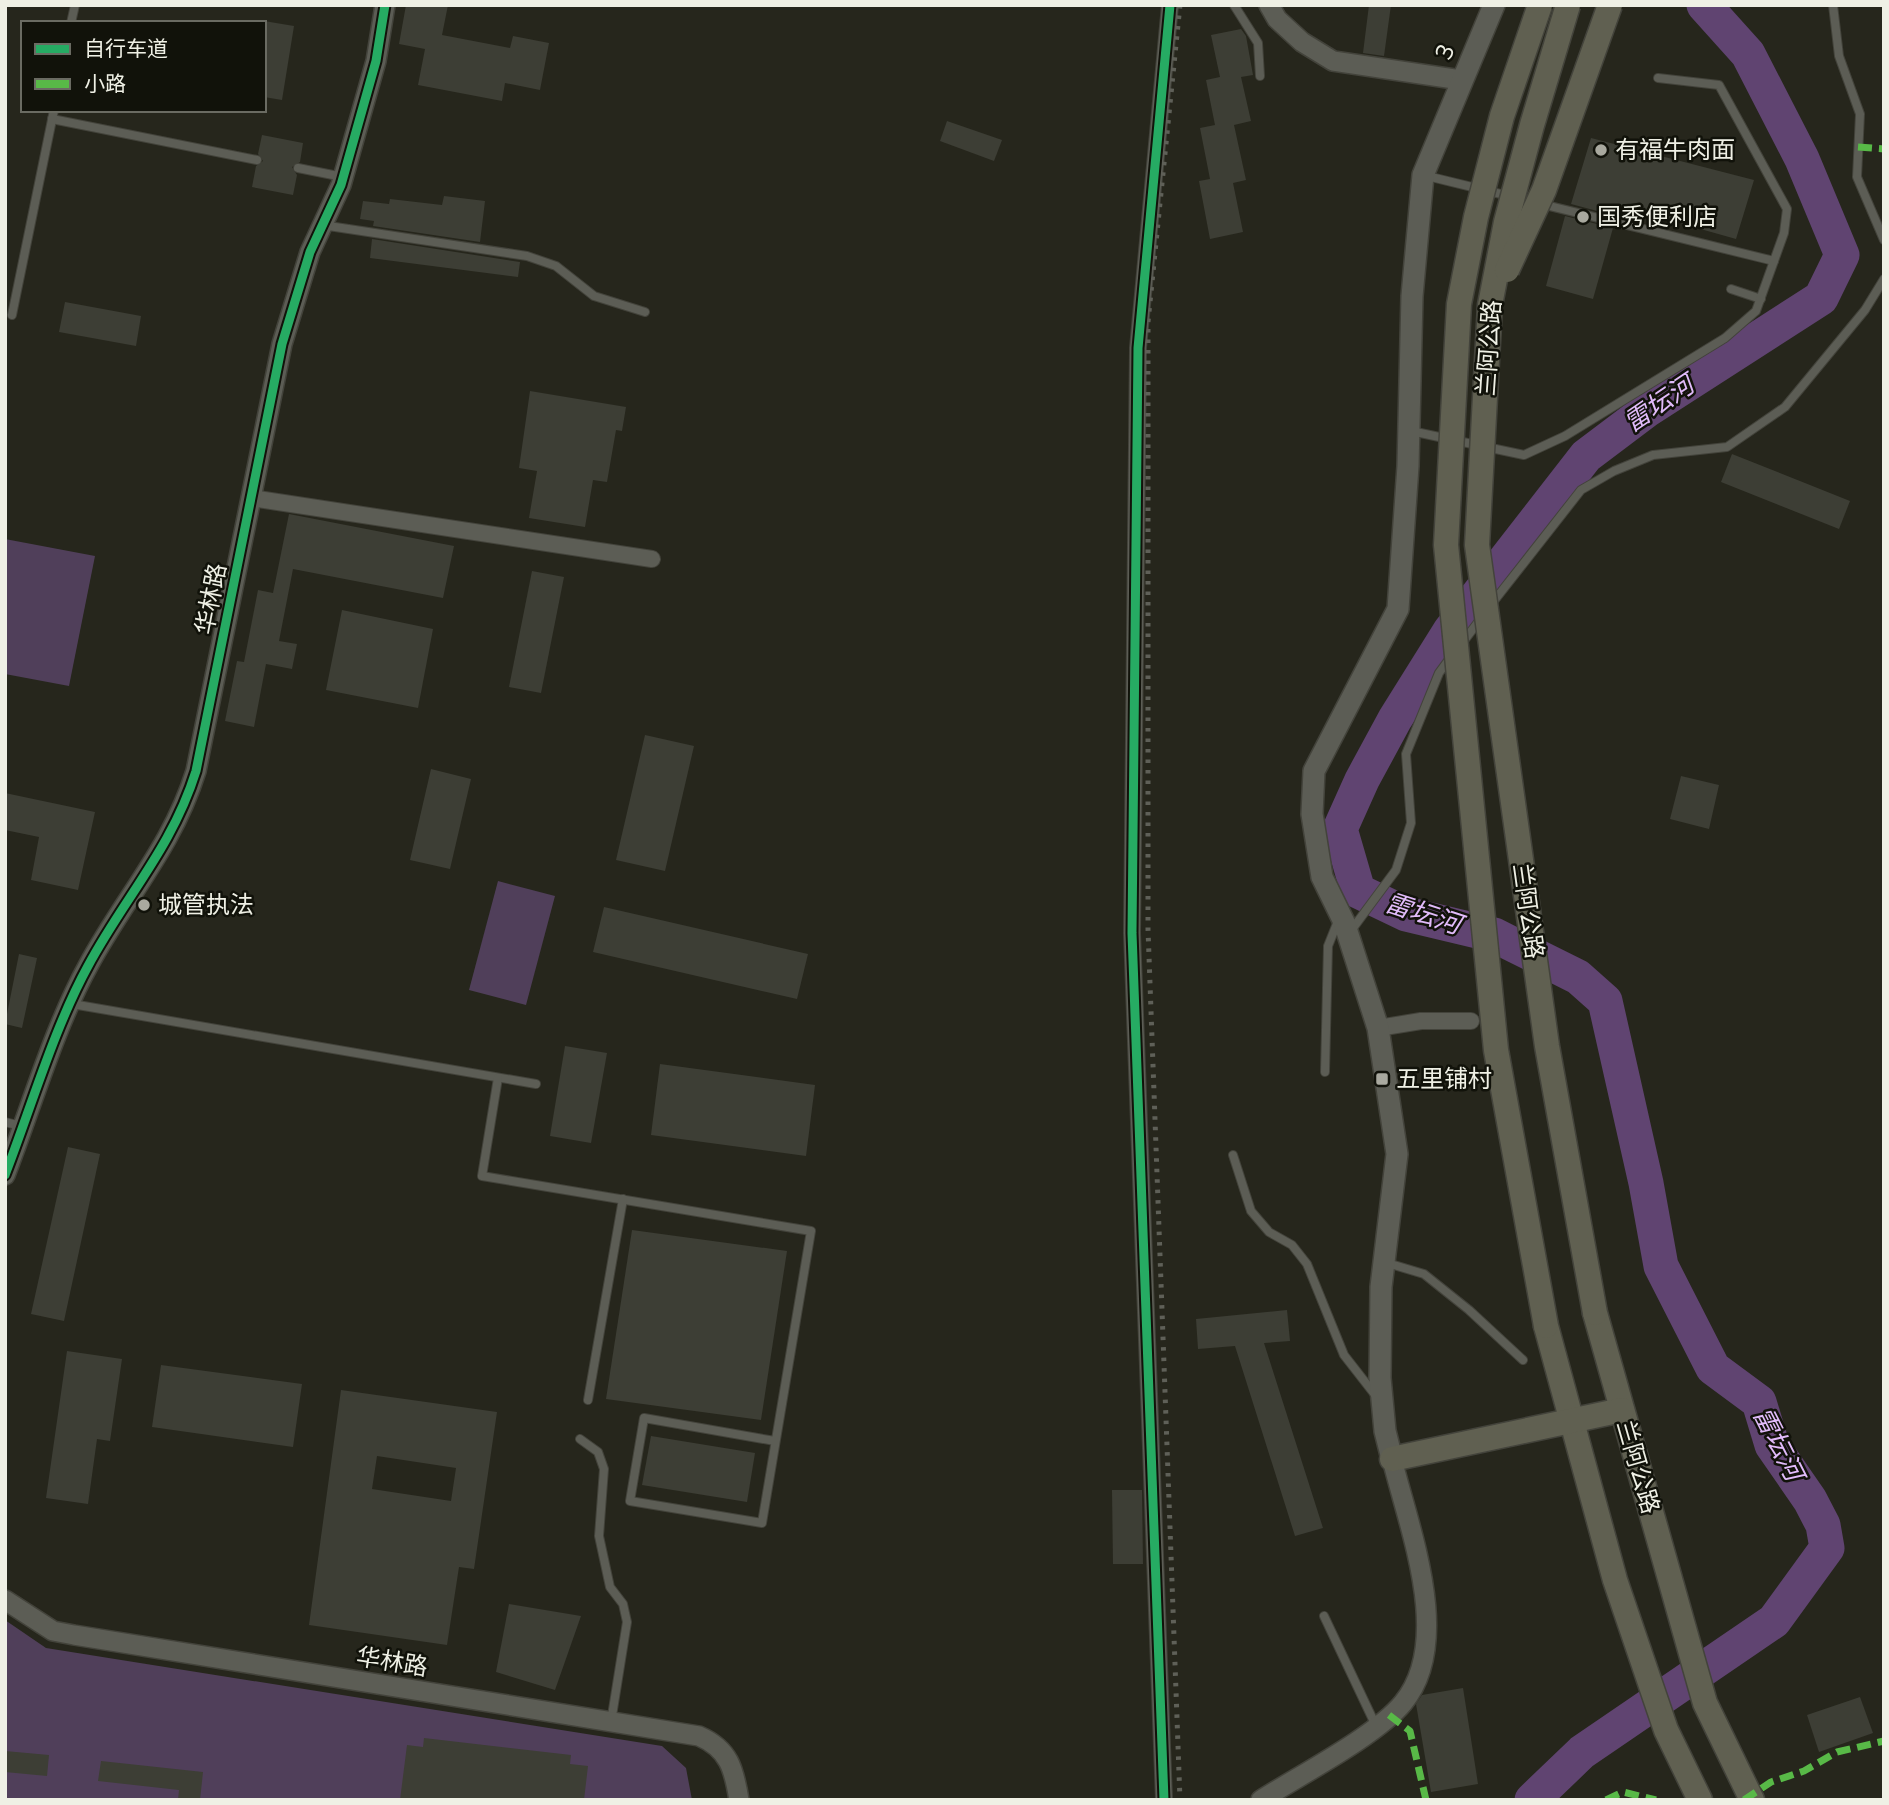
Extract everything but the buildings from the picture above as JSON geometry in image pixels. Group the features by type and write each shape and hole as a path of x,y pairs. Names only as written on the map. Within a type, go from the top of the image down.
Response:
{"highway":[{"name":"兰阿公路","path":"1540,5 1502,116 1476,217 1459,304 1446,545 1496,1050 1546,1326 1629,1619 1665,1730 1700,1800"},
{"name":"兰阿公路","path":"1568,5 1506,222 1490,305 1477,545 1547,1046 1595,1313 1705,1703 1752,1800"},
{"path":"1490,305 1544,190 1610,5"},
{"path":"1392,1459 1622,1410"}],"main road":[{"name":"3","path":"1392,1459 1382,1404 1380,1352 1384,1262 1397,1154 1378,1028 1345,925 1322,877 1312,814 1314,771 1398,609 1412,296 1423,175 1494,5"}],"street":[{"name":"华林路","path":"5,1175 15,1124 99,946 153,866 186,803 197,771 282,344 297,289 343,177 376,61 385,5"},
{"path":"1164,1800 1132,933 1138,348 1170,5"},
{"path":"1269,5 1277,19 1302,42 1334,61 1461,80"},
{"path":"251,498 652,559"},
{"path":"1378,1028 1421,1021 1471,1021"},
{"path":"1261,1800 1376,1727 1403,1703 1422,1671 1428,1623 1392,1459"},
{"name":"华林路","path":"5,1600 53,1630 74,1635 699,1736 716,1743 728,1756 735,1770 740,1800"}],"lane":[{"path":"1234,5 1258,43 1260,76"},
{"path":"1833,5 1839,55 1860,114 1857,177 1884,240"},
{"path":"1408,430 1524,455 1576,429 1725,338 1756,311 1784,233 1787,209 1719,85 1658,78"},
{"path":"12,315 53,115 257,160"},
{"path":"298,169 343,177"},
{"path":"1423,175 1774,261"},
{"path":"322,225 527,256 556,266 594,296 645,312"},
{"path":"1325,1072 1328,946 1345,925 1369,907 1396,870 1411,823 1406,754 1440,673 1581,490 1614,471 1653,455 1727,447 1784,407 1865,310 1884,279"},
{"path":"1731,289 1761,299"},
{"path":"72,1004 536,1084"},
{"path":"498,1078 482,1176 811,1231 762,1523 630,1501 644,1419 775,1440"},
{"path":"1233,1155 1251,1211 1269,1232 1292,1245 1307,1264 1345,1355 1382,1404"},
{"path":"588,1400 623,1199"},
{"path":"1384,1262 1424,1275 1469,1310 1523,1360"},
{"path":"580,1439 598,1452 604,1469 600,1536 610,1587 623,1604 627,1622 611,1722"},
{"path":"1324,1616 1376,1727"}],"shaded area":[{"path":"5,539 95,556 69,686 5,674"},
{"path":"498,881 555,896 526,1005 469,990"},
{"path":"5,1620 46,1648 662,1746 686,1768 692,1800 5,1800"}],"waterway":[{"name":"雷坛河","path":"1532,1800 1582,1752 1774,1621 1827,1548 1823,1525 1810,1500 1772,1445 1759,1402 1713,1368 1661,1266 1646,1183 1605,1001 1578,977 1494,935 1406,914 1358,891 1340,829 1362,780 1395,719 1450,631 1586,456 1647,410 1821,298 1842,255 1802,159 1748,54 1704,5"}],"railway":[{"path":"1180,5 1148,322 1148,929 1180,1800"}],"marked path":[{"path":"1858,147 1884,149"},
{"path":"1389,1715 1410,1731 1426,1800"},
{"path":"1744,1800 1771,1782 1804,1771 1837,1752 1884,1741"},
{"path":"1606,1800 1623,1792 1656,1800"}],"cycle path":[{"path":"5,1175 76,990 102,941 161,848 186,799 196,771 282,344 310,252 341,185 376,61 385,5"},
{"path":"1164,1800 1132,933 1138,348 1170,5"}],"place":[{"name":"有福牛肉面","path":"1601,150"},
{"name":"国秀便利店","path":"1583,217"},
{"name":"城管执法","path":"144,905"},
{"name":"五里铺村","path":"1382,1079"}]}
